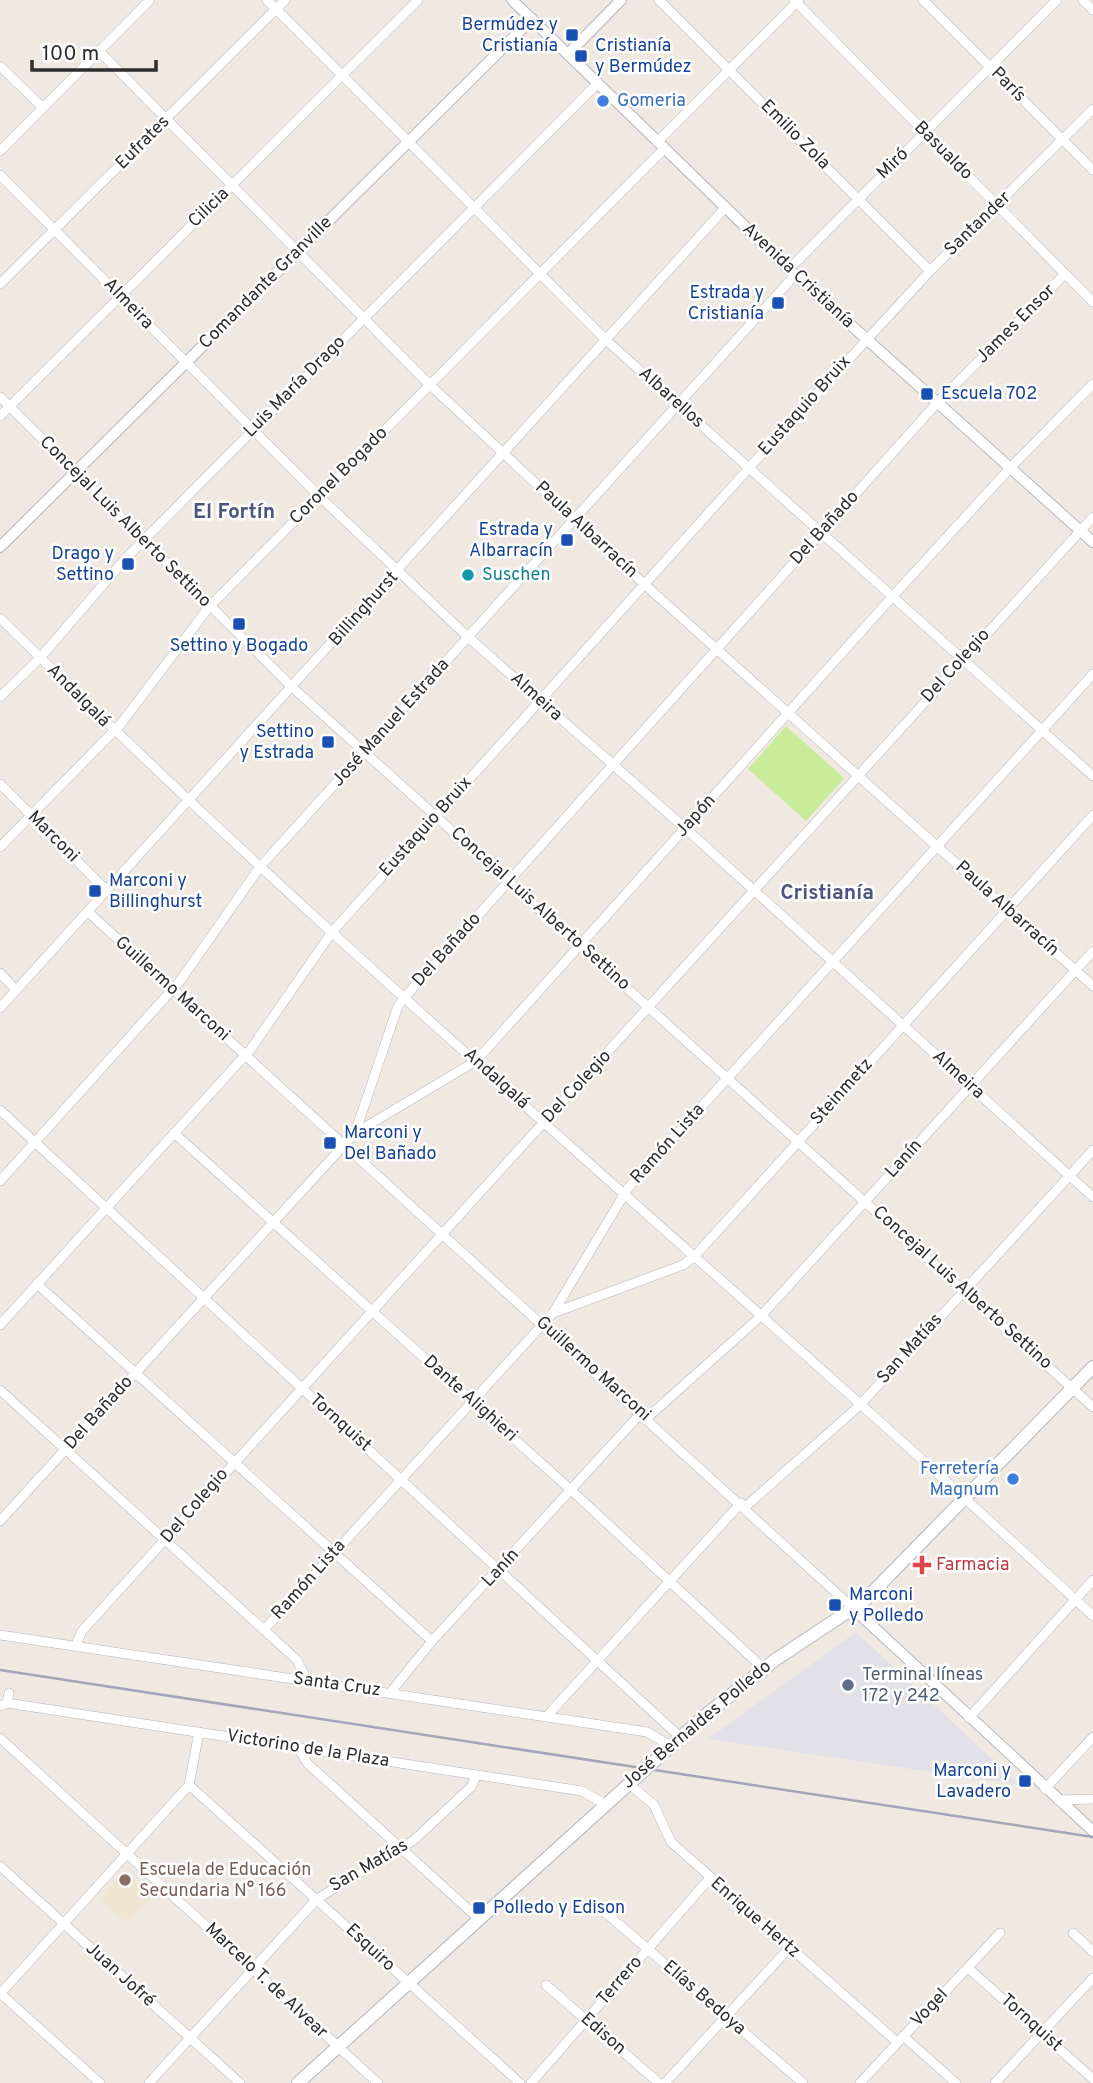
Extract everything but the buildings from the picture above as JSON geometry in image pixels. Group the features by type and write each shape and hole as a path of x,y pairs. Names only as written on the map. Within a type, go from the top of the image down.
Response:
{"main road":[{"name":"José Bernaldes Polledo","path":"298,2083 676,1741 763,1668 854,1609 964,1501 1093,1367"}],"street":[{"path":"0,151 150,0"},
{"name":"Albarellos","path":"267,0 606,340 1093,776"},
{"name":"Eufrates","path":"0,284 285,0"},
{"name":"Cilicia","path":"0,416 418,0"},
{"name":"Avenida Cristianía","path":"512,0 792,272 1093,542"},
{"path":"568,54 621,0"},
{"name":"Emilio Zola","path":"659,0 930,271"},
{"name":"París","path":"923,0 1093,170"},
{"name":"Miró","path":"792,272 858,198 1057,0"},
{"path":"1083,0 1093,10"},
{"name":"Coronel Bogado","path":"0,847 114,732 209,607 541,275 797,1"},
{"name":"Basualdo","path":"797,1 1093,302"},
{"name":"Comandante Granville","path":"0,547 532,19"},
{"name":"Paula Albarracín","path":"99,51 430,385 644,584 1093,986"},
{"path":"0,66 42,107"},
{"name":"Luis María Drago","path":"0,697 40,657 144,541 253,429 598,83"},
{"name":"Santander","path":"865,339 1093,110"},
{"name":"Almeira","path":"0,175 398,572 1093,1197"},
{"name":"Billinghurst","path":"0,1008 190,802 725,208"},
{"name":"José Manuel Estrada","path":"0,1181 172,990 260,867 575,520 792,272"},
{"name":"James Ensor","path":"937,403 1065,274"},
{"name":"Eustaquio Bruix","path":"0,1325 245,1055 332,932 865,339"},
{"name":"Japón","path":"355,1133 476,1061 893,596 1011,467 1093,384"},
{"name":"Concejal Luis Alberto Settino","path":"0,397 292,687 1093,1407"},
{"name":"Del Bañado","path":"0,1521 355,1133 398,1006 405,997 937,403"},
{"name":"Del Colegio","path":"76,1645 82,1631 234,1461 650,1008 1093,517"},
{"name":"Andalgalá","path":"0,618 114,732 260,867 1093,1616"},
{"name":"Ramón Lista","path":"264,1630 553,1313 625,1194 1093,674"},
{"name":"Marconi","path":"0,783 106,890"},
{"name":"Steinmetz","path":"553,1313 683,1265 694,1257 1093,815"},
{"name":"Guillermo Marconi","path":"88,912 743,1505 1093,1832"},
{"name":"Lanín","path":"390,1693 432,1641 644,1415 761,1316 1093,951"},
{"path":"0,973 16,990"},
{"name":"Tornquist","path":"0,1110 500,1569 676,1741"},
{"name":"Dante Alighieri","path":"174,1133 571,1490 763,1668"},
{"name":"San Matías","path":"546,1717 743,1505 859,1406 1093,1150"},
{"path":"37,1284 432,1641"},
{"path":"0,1390 297,1660 307,1680"},
{"path":"970,1718 1093,1580"},
{"name":"Santa Cruz","path":"0,1635 647,1732 676,1741"},
{"name":"Victorino de la Plaza","path":"5,1701 582,1791 605,1804"},
{"path":"100,2083 0,1994 189,1784 199,1732"},
{"path":"1045,1789 1093,1737"},
{"name":"Marcelo T. de Alvear","path":"0,1738 378,2083"},
{"path":"298,1747 307,1763 479,1919"},
{"name":"San Matías","path":"149,2083 317,1899 402,1848 471,1787 476,1776"},
{"name":"Enrique Hertz","path":"628,1783 654,1805 671,1842 709,1879 900,2039 957,2083"},
{"name":"Esquiro","path":"189,1784 520,2083"},
{"path":"1058,1800 1093,1799"},
{"name":"Juan Jofré","path":"0,1866 240,2083"},
{"name":"Terrero","path":"531,2083 709,1879"},
{"name":"Elías Bedoya","path":"606,1913 803,2083"},
{"name":"Vogel","path":"860,2083 1000,1933"},
{"path":"1073,1933 1093,1952"},
{"path":"665,2083 790,1947"},
{"name":"Tornquist","path":"968,1968 1093,2079"},
{"path":"995,2083 1093,1978"},
{"name":"Edison","path":"546,1985 659,2083"}],"shaded area":[{"name":"Terminal líneas 172 y 242","path":"856,1632 1020,1785 708,1739"},
{"path":"124,1871 153,1895 127,1923 100,1898"}],"green space":[{"path":"786,726 844,778 806,821 748,769"}],"railway":[{"path":"0,1670 1093,1837"}],"place":[{"name":"Bermúdez y Cristianía","path":"572,35"},
{"name":"Cristianía y Bermúdez","path":"581,56"},
{"name":"Gomeria","path":"603,101"},
{"name":"Estrada y Cristianía","path":"778,303"},
{"name":"Escuela 702","path":"927,394"},
{"name":"Estrada y Albarracín","path":"567,540"},
{"name":"Drago y Settino","path":"128,564"},
{"name":"Suschen","path":"468,575"},
{"name":"Settino y Bogado","path":"239,624"},
{"name":"Settino y Estrada","path":"328,742"},
{"name":"Marconi y Billinghurst","path":"95,891"},
{"name":"Marconi y Del Bañado","path":"330,1143"},
{"name":"Ferretería Magnum","path":"1013,1479"},
{"name":"Farmacia","path":"922,1565"},
{"name":"Marconi y Polledo","path":"835,1605"},
{"name":"Terminal líneas 172 y 242","path":"848,1685"},
{"name":"Marconi y Lavadero","path":"1025,1781"},
{"name":"Escuela de Educación Secundaria N° 166","path":"125,1880"},
{"name":"Polledo y Edison","path":"479,1908"}],"district":[{"name":"El Fortín","path":"234,512"},
{"name":"Cristianía","path":"827,893"}]}
